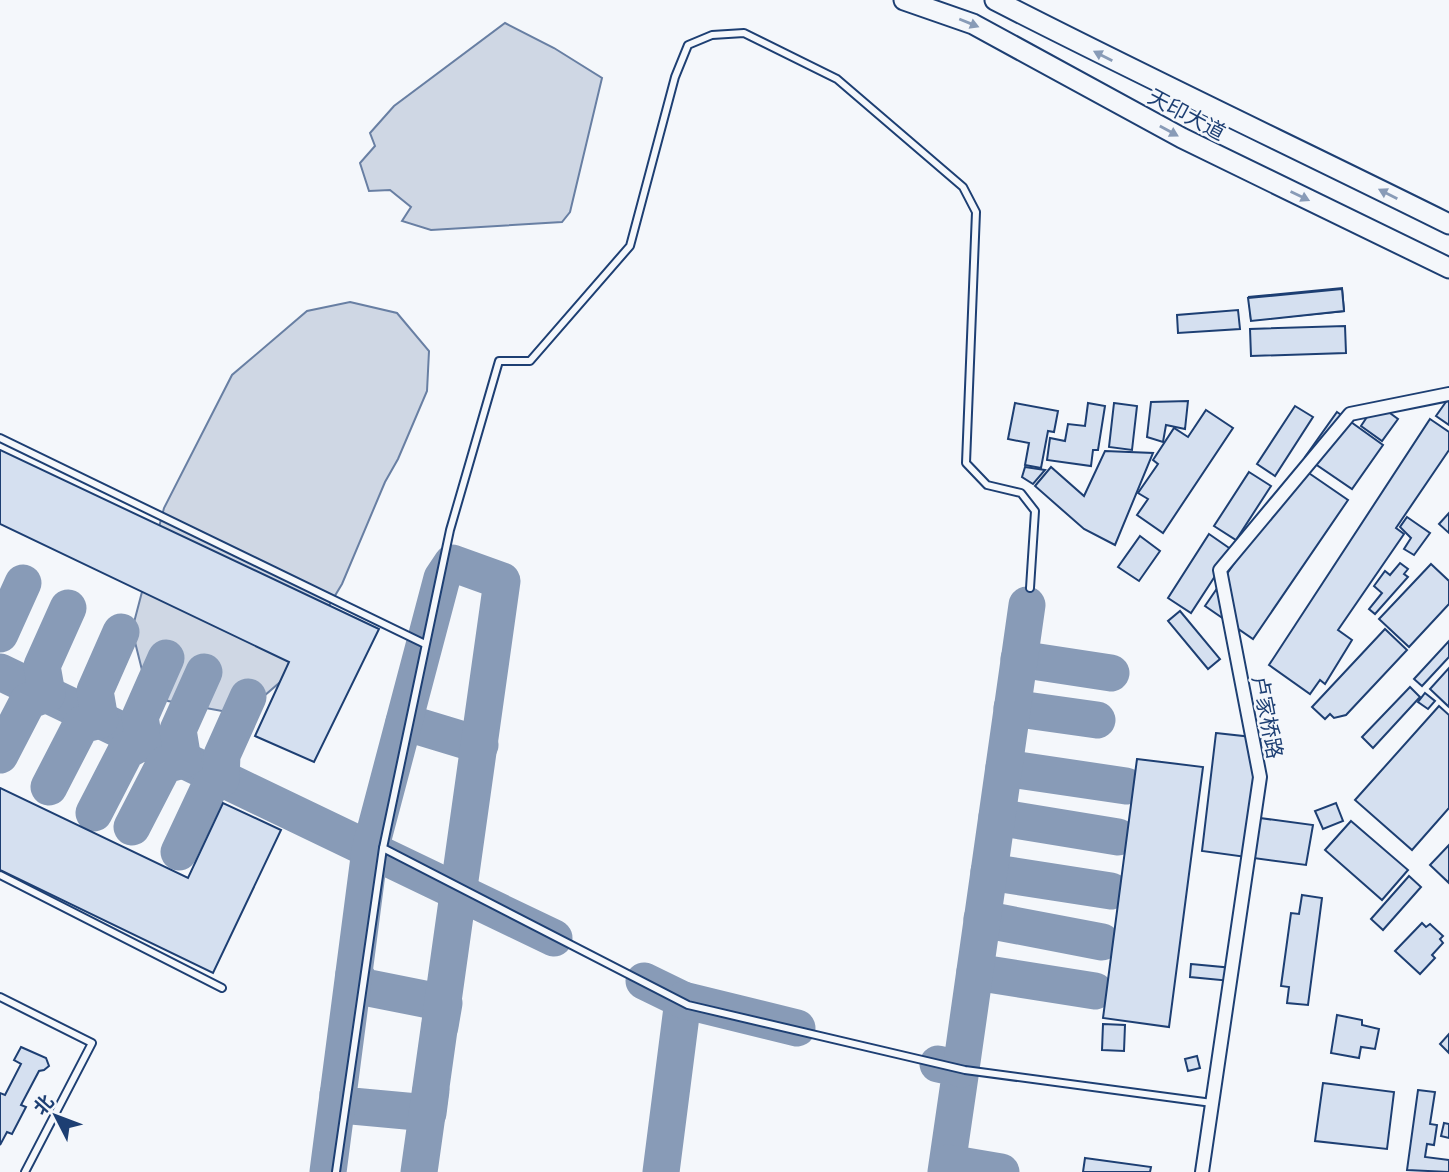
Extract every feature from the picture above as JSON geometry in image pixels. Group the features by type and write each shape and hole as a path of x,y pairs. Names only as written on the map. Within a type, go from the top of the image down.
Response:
{"main road":[{"name":"天印大道","path":"904,0 973,24 1182,138 1449,268"},
{"name":"天印大道","path":"995,0 1108,59 1449,224"}],"street":[{"name":"卢家桥路","path":"1202,1172 1260,777 1220,570 1350,414 1449,394"}],"lane":[{"path":"336,1172 383,848 450,530 499,361 530,361 630,246 675,77 688,45 712,35 744,33 837,79 964,187 976,212 966,463 987,485 1021,493 1035,511 1030,588"},
{"path":"0,438 425,644"},
{"path":"383,848 688,1005 965,1070 1212,1103"},
{"path":"0,875 222,988"},
{"path":"0,997 92,1043 24,1172"}],"shaded area":[{"path":"505,23 554,48 602,78 570,212 562,222 431,230 402,221 411,207 390,190 369,191 360,163 375,146 370,133 394,106"},
{"path":"350,302 397,313 429,351 427,391 342,584 286,677 250,708 222,711 168,701 144,678 132,630 164,508 232,375 307,311"}],"building":[{"path":"1342,288 1344,311 1251,320 1249,297"},
{"path":"1342,289 1344,311 1251,321 1248,298"},
{"path":"1238,310 1240,329 1178,333 1177,315"},
{"path":"1345,326 1346,353 1251,356 1250,329"},
{"path":"1449,400 1449,425 1436,416"},
{"path":"1188,401 1185,429 1166,425 1163,442 1147,437 1151,402"},
{"path":"1015,403 1058,411 1054,432 1048,431 1041,468 1025,465 1029,443 1008,439"},
{"path":"1088,403 1105,406 1098,450 1093,450 1091,466 1047,460 1050,438 1065,441 1068,424 1085,426"},
{"path":"1114,403 1137,406 1132,450 1109,447"},
{"path":"1295,406 1313,417 1275,476 1257,464"},
{"path":"1373,408 1383,408 1398,419 1382,441 1361,426"},
{"path":"1206,410 1233,428 1163,533 1137,515 1148,499 1138,493 1158,464 1153,460 1174,428 1188,437"},
{"path":"1337,412 1383,445 1352,489 1305,457"},
{"path":"1430,419 1449,432 1449,450 1396,528 1404,534 1338,630 1352,640 1325,684 1320,680 1310,694 1269,665"},
{"path":"0,450 379,629 314,762 255,736 289,662 0,524"},
{"path":"1105,451 1153,453 1115,545 1084,529 1035,486 1051,467 1084,496"},
{"path":"1025,467 1045,470 1033,484 1022,477"},
{"path":"1300,467 1348,500 1253,639 1205,606"},
{"path":"1249,472 1271,486 1236,540 1214,526"},
{"path":"1449,513 1449,533 1439,524"},
{"path":"1407,517 1430,533 1414,555 1404,549 1411,538 1400,527"},
{"path":"1209,534 1232,550 1191,613 1168,598"},
{"path":"1140,536 1160,551 1139,581 1118,567"},
{"path":"1400,563 1408,569 1404,574 1408,577 1375,614 1369,609 1382,593 1374,586 1385,571 1390,575"},
{"path":"1431,564 1449,581 1449,604 1409,647 1379,619"},
{"path":"1180,611 1220,659 1208,669 1168,621"},
{"path":"1385,629 1407,650 1346,715 1334,718 1330,714 1325,719 1312,707"},
{"path":"1449,641 1449,657 1422,686 1414,679"},
{"path":"1449,668 1449,707 1430,689"},
{"path":"1410,687 1420,697 1373,748 1362,737"},
{"path":"1425,693 1435,701 1428,709 1418,702"},
{"path":"1439,706 1449,715 1449,808 1412,850 1355,800"},
{"path":"1216,733 1261,738 1252,817 1313,825 1306,865 1202,851"},
{"path":"1137,759 1203,767 1169,1027 1103,1018"},
{"path":"0,788 188,878 223,803 281,830 213,973 0,870"},
{"path":"1336,803 1343,821 1323,829 1315,811"},
{"path":"1351,821 1408,870 1382,900 1325,850"},
{"path":"1449,845 1449,883 1430,865"},
{"path":"1409,876 1421,887 1383,930 1371,919"},
{"path":"1302,895 1322,898 1308,1005 1287,1003 1289,987 1281,986 1291,913 1299,914"},
{"path":"1422,923 1426,927 1430,924 1443,936 1440,939 1443,943 1432,955 1435,958 1420,974 1395,951"},
{"path":"1191,964 1233,968 1231,981 1190,977"},
{"path":"1337,1015 1362,1020 1362,1025 1379,1029 1375,1049 1361,1047 1359,1058 1331,1053"},
{"path":"1103,1024 1125,1025 1124,1051 1102,1050"},
{"path":"1449,1034 1449,1053 1440,1044"},
{"path":"21,1047 46,1058 49,1066 39,1071 21,1105 26,1107 12,1134 7,1132 0,1145 0,1093 5,1095 21,1064 14,1060"},
{"path":"1197,1056 1200,1068 1188,1071 1185,1059"},
{"path":"1323,1083 1394,1092 1387,1149 1315,1141"},
{"path":"1418,1090 1435,1092 1430,1124 1437,1125 1434,1145 1427,1144 1425,1157 1449,1160 1449,1172 1407,1170"},
{"path":"1444,1123 1449,1124 1449,1138 1441,1136"},
{"path":"1085,1158 1151,1167 1150,1172 1083,1172"}],"taxiway":[{"path":"328,1172 370,850 442,578 452,563 502,581 419,1172"},
{"path":"0,634 23,583"},
{"path":"961,1069 1027,605"},
{"path":"0,755 28,701 47,694 42,666 68,608"},
{"path":"49,787 81,725 100,720 95,691 121,632"},
{"path":"94,813 126,751 144,741 140,717 166,658"},
{"path":"1019,659 1111,673"},
{"path":"0,672 554,938"},
{"path":"132,827 164,765 183,760 178,730 204,672"},
{"path":"179,852 210,786 221,779 222,755 248,697"},
{"path":"1012,708 1097,720"},
{"path":"404,722 480,745"},
{"path":"1004,768 1126,786"},
{"path":"997,817 1118,837"},
{"path":"989,872 1111,891"},
{"path":"982,919 1102,942"},
{"path":"975,972 1095,991"},
{"path":"354,974 364,987 444,1003 440,1026"},
{"path":"644,981 683,1000 661,1172"},
{"path":"683,1000 797,1028"},
{"path":"938,1064 961,1069 946,1172"},
{"path":"338,1094 346,1104 352,1106 428,1113 431,1090"},
{"path":"948,1163 1001,1172"}]}
